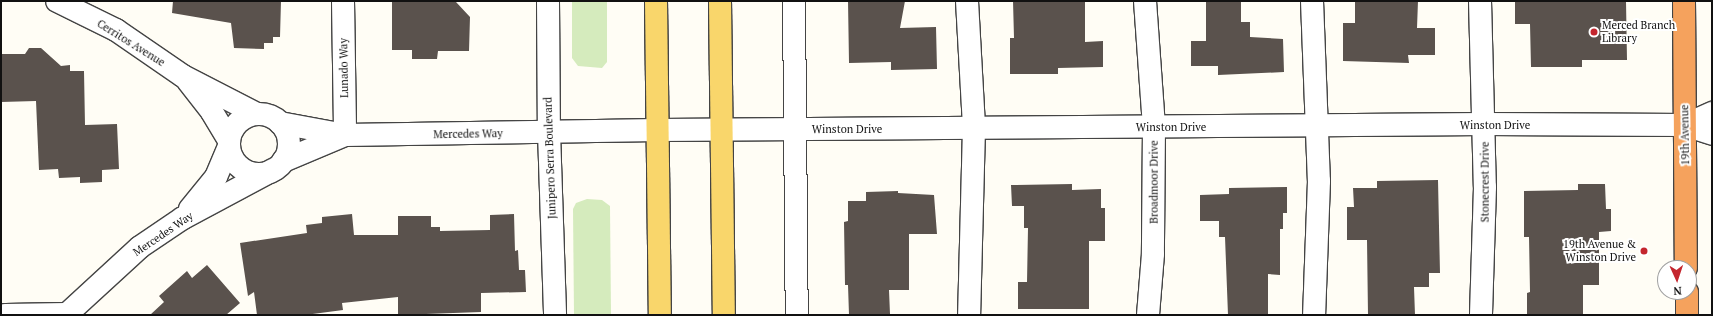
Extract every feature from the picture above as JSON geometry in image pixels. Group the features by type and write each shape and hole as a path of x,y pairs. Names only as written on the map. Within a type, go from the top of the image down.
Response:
{"highway":[{"name":"19th Avenue","path":"1684,1 1686,260"},
{"path":"1687,300 1687,315"}],"main road":[{"path":"656,1 660,315"},
{"path":"720,1 724,315"}],"street":[{"name":"Cerritos Avenue","path":"57,1 116,30 183,76 258,114"},
{"name":"Lunado Way","path":"343,1 345,135"},
{"name":"Junipero Serra Boulevard","path":"548,1 549,132 555,315"},
{"path":"794,1 797,315"},
{"path":"967,1 974,128 969,315"},
{"name":"Broadmoor Drive","path":"1145,1 1154,127 1153,254 1148,315"},
{"path":"1312,1 1318,126 1319,238 1314,315"},
{"name":"Stonecrest Drive","path":"1480,1 1485,124 1484,247 1481,315"},
{"name":"Cerritos Avenue","path":"183,76 212,112 229,144"},
{"name":"Winston Drive","path":"1685,125 1712,113"},
{"path":"183,218 216,177 235,125 243,118 258,114 273,117 280,123 288,139 288,148 278,166 263,174 243,169 235,163 229,144"},
{"path":"280,123 345,135"},
{"name":"Winston Drive","path":"658,130 1485,124 1685,125 1712,134"},
{"name":"Mercedes Way","path":"66,314 140,247 183,218 278,166 345,135 658,130"},
{"path":"5,315 66,314"}],"green space":[{"path":"572,1 607,1 607,62 602,68 578,66 572,58"},
{"path":"587,199 602,200 610,206 611,315 574,315 573,209 576,203"}],"building":[{"path":"173,1 281,1 280,37 273,37 273,43 264,43 264,49 234,48 231,23 172,13"},
{"path":"392,1 456,2 470,17 469,51 438,51 437,59 412,59 412,50 392,50"},
{"path":"848,1 905,1 900,28 936,27 937,69 891,70 891,62 849,63"},
{"path":"1013,1 1085,1 1085,42 1103,41 1103,67 1058,68 1058,74 1010,74 1010,38 1014,38"},
{"path":"1206,1 1241,1 1241,22 1250,22 1250,37 1283,39 1284,72 1218,75 1218,66 1191,66 1191,41 1206,41"},
{"path":"1355,1 1418,1 1417,28 1435,28 1435,55 1408,55 1409,63 1343,61 1343,23 1355,23"},
{"name":"Merced Branch Library","path":"1515,1 1626,1 1627,60 1582,60 1582,67 1531,67 1530,24 1515,24"},
{"path":"29,48 41,48 61,66 70,65 70,71 84,71 85,125 117,124 119,169 102,170 102,182 80,183 80,177 59,178 58,169 39,170 36,101 1,102 1,54 25,54"},
{"path":"1438,180 1440,273 1429,273 1429,287 1414,287 1415,315 1368,315 1367,240 1347,240 1347,207 1354,207 1353,188 1377,188 1377,181"},
{"path":"1072,184 1072,190 1101,189 1101,208 1105,208 1105,241 1089,241 1089,309 1018,309 1018,282 1027,282 1028,228 1024,228 1024,206 1012,206 1011,185"},
{"path":"1578,184 1605,184 1606,209 1611,209 1611,231 1599,232 1599,285 1583,285 1583,315 1527,315 1527,293 1530,292 1529,237 1524,237 1524,191 1578,190"},
{"path":"1287,187 1287,213 1283,213 1283,229 1280,229 1280,275 1268,274 1268,315 1228,315 1225,237 1219,237 1219,221 1200,221 1200,195 1229,194 1229,188"},
{"path":"898,191 898,193 934,195 937,234 909,234 909,290 889,290 890,314 849,315 848,285 845,285 844,222 848,221 848,201 866,201 866,192"},
{"path":"352,214 354,235 398,235 398,216 431,216 431,227 440,227 440,231 490,230 490,215 514,214 515,251 518,250 519,270 525,270 526,292 481,293 481,312 398,315 398,297 342,303 343,310 305,315 257,315 254,292 248,296 240,243 307,233 306,225 322,223 322,217"},
{"path":"207,265 240,303 226,315 150,315 164,302 159,296 187,271 192,278"}],"place":[{"name":"Merced Branch Library","path":"1594,32"},
{"name":"19th Avenue & Winston Drive","path":"1644,251"}]}
